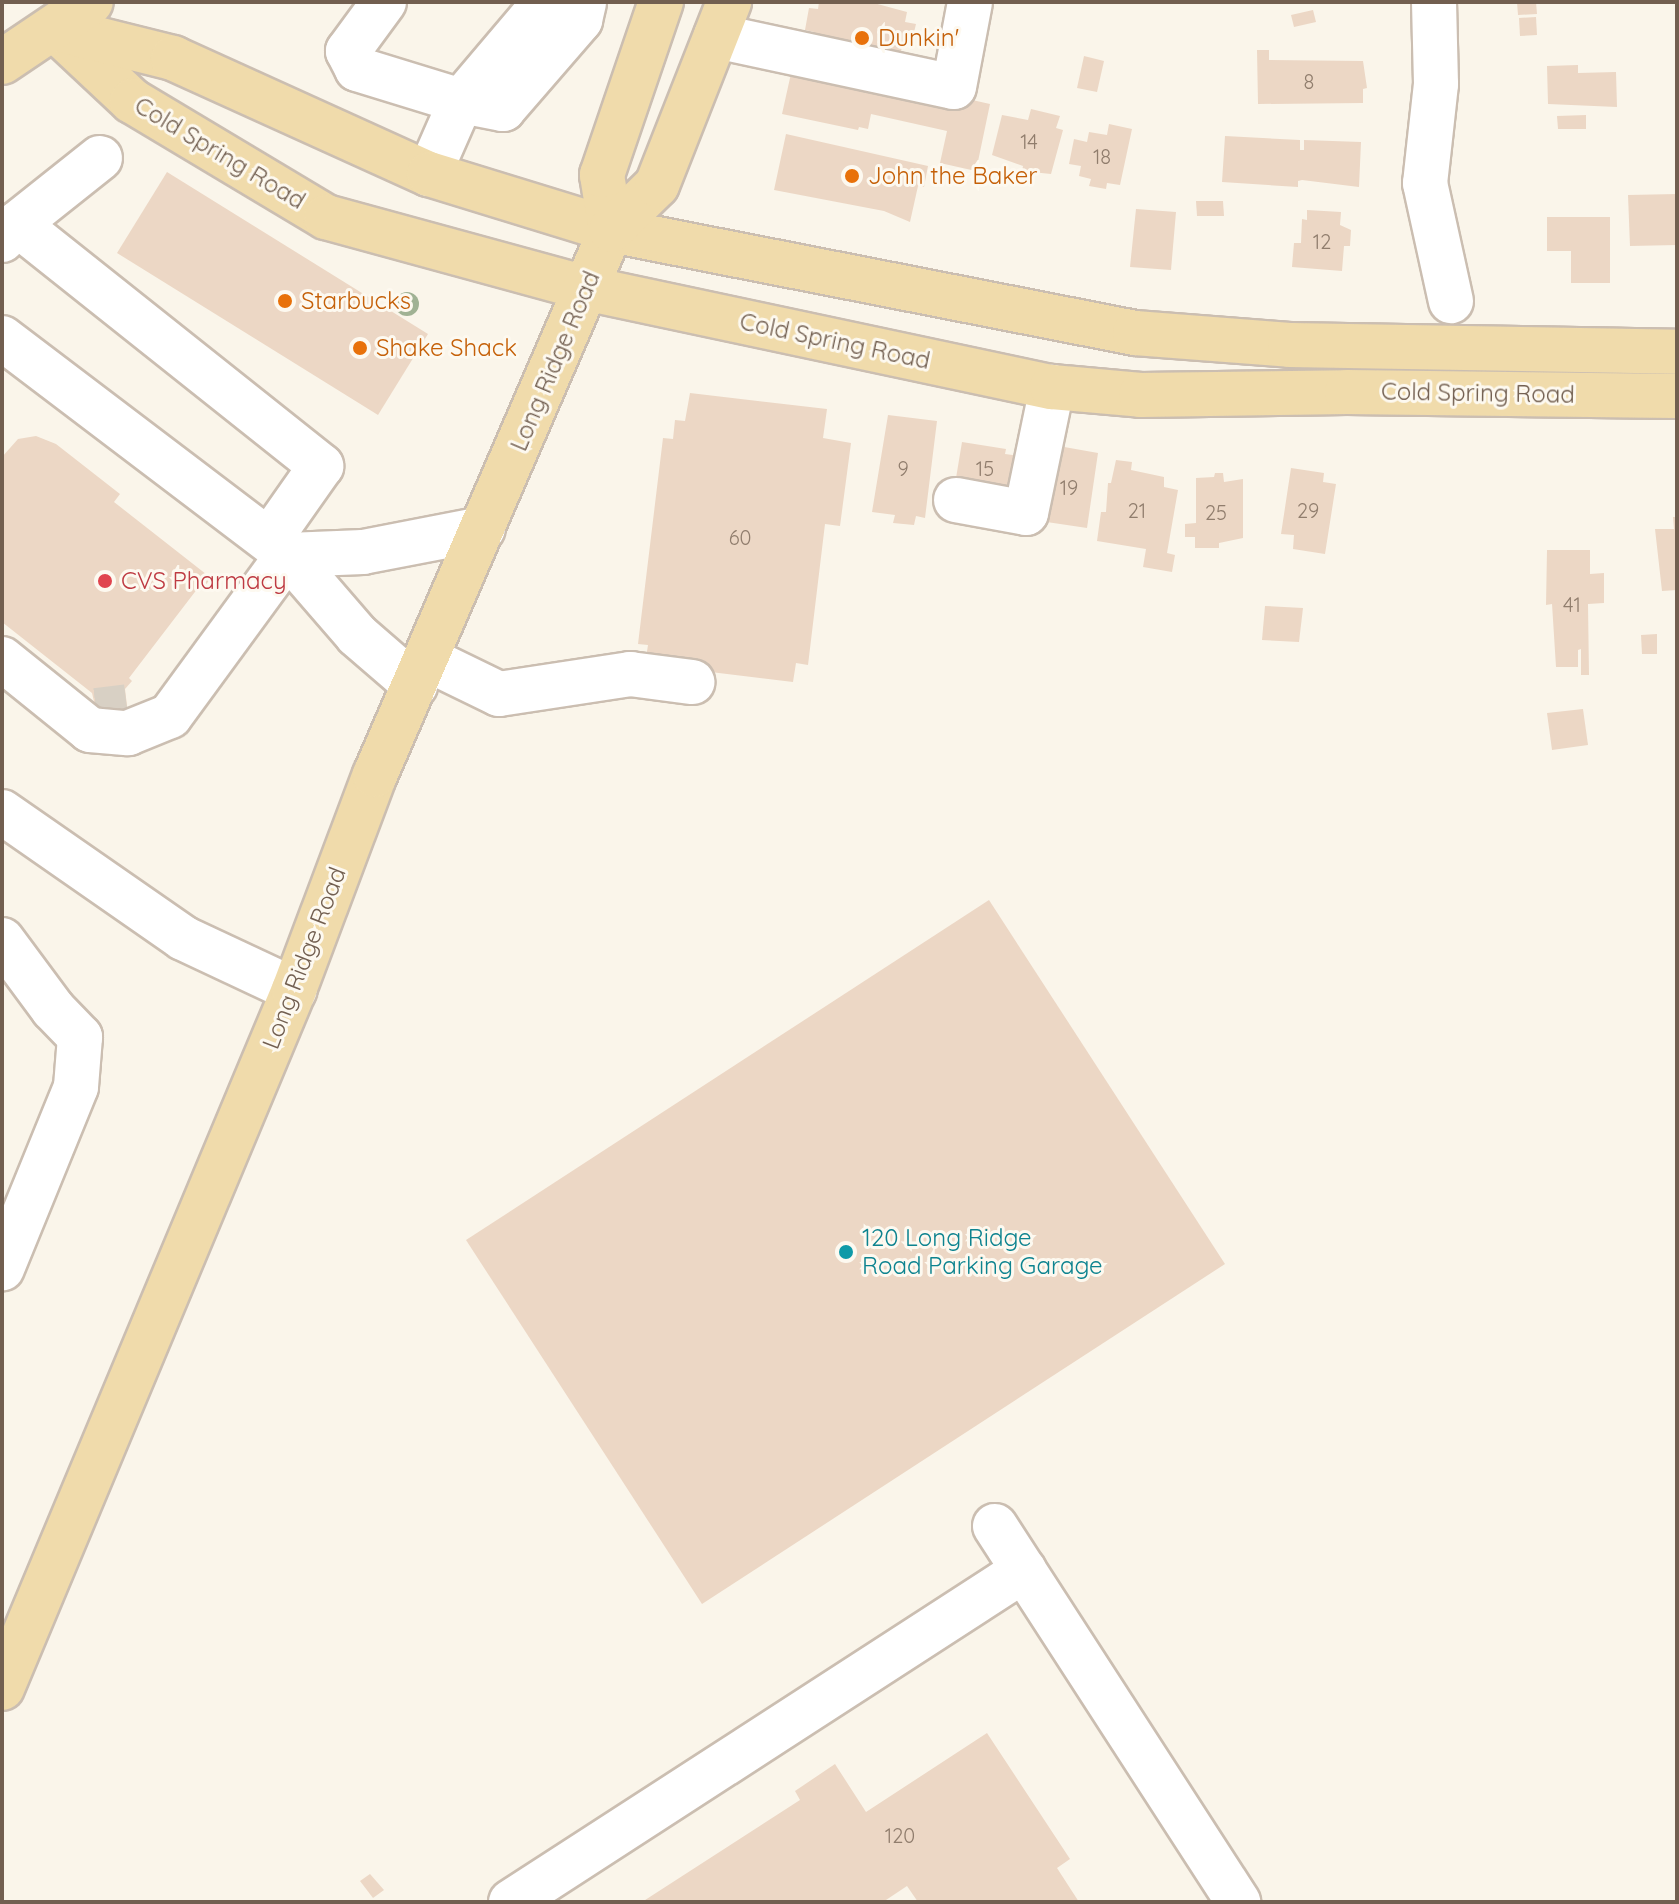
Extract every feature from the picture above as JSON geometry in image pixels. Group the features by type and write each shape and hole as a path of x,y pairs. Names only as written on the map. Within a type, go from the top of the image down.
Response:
{"main road":[{"path":"2,62 91,2"},
{"path":"611,230 602,175 661,2"},
{"name":"Long Ridge Road","path":"2,1688 294,990 375,775 585,288 611,230 657,185 723,19"},
{"name":"Cold Spring Road","path":"54,28 173,58 429,174 611,230 1135,333 1290,345 1677,352"},
{"name":"Cold Spring Road","path":"54,28 132,101 326,217 585,288 1052,387 1141,395 1347,392 1677,396"}],"street":[{"path":"384,2 348,51 357,69 461,101 503,109 580,20 584,2"},
{"path":"429,174 461,101 545,2"},
{"path":"723,19 954,87 970,2"},
{"path":"1434,2 1436,84 1425,183 1451,301"},
{"path":"2,659 128,733 170,716 278,547 321,466 9,232 100,158"},
{"path":"2,338 278,547 357,635 421,672 499,694 630,674 692,682"},
{"path":"956,500 1026,513 1052,387"},
{"path":"278,547 363,552 483,529"},
{"path":"2,812 183,938 294,990"},
{"path":"2,940 53,1009 80,1037 76,1087 4,1257"},
{"path":"995,1526 1238,1902"},
{"path":"511,1902 1024,1570"}],"building":[{"name":"Dunkin'","path":"819,2 870,2 907,12 905,22 916,24 911,45 903,44 897,65 810,49 814,32 805,30 809,8 818,9"},
{"path":"1517,2 1536,2 1537,14 1518,15"},
{"path":"1313,10 1316,22 1294,27 1291,15"},
{"path":"1536,17 1537,35 1520,36 1519,18"},
{"path":"1257,50 1269,50 1269,60 1363,61 1367,88 1363,89 1363,103 1258,104"},
{"path":"1084,56 1104,61 1097,92 1077,88"},
{"path":"794,60 990,104 976,171 940,163 947,131 871,114 868,129 859,127 858,130 782,114"},
{"path":"1578,65 1578,73 1616,72 1617,107 1548,104 1547,66"},
{"path":"1031,109 1060,116 1056,128 1063,130 1051,174 1022,171 1023,166 992,155 1002,115 1028,120"},
{"path":"1586,115 1586,129 1558,129 1557,116"},
{"path":"1109,124 1132,129 1120,185 1107,183 1106,189 1089,186 1091,179 1079,176 1081,166 1069,164 1074,139 1087,142 1089,132 1107,135"},
{"name":"John the Baker","path":"786,134 928,166 924,187 918,186 910,222 884,211 774,190"},
{"path":"1225,136 1300,140 1300,150 1304,150 1304,140 1361,142 1359,187 1302,180 1298,181 1298,187 1222,182"},
{"path":"167,172 428,334 378,415 117,253"},
{"path":"1677,194 1677,245 1630,246 1628,195"},
{"path":"1196,201 1223,201 1224,216 1197,216"},
{"path":"1136,209 1176,212 1171,270 1130,267"},
{"path":"1307,210 1341,212 1340,225 1351,230 1350,246 1344,246 1342,271 1292,267 1294,243 1301,243 1302,219 1307,220"},
{"path":"1547,217 1610,217 1610,283 1571,283 1571,251 1547,251"},
{"path":"690,393 827,409 823,438 851,443 840,526 825,524 808,665 796,663 793,682 645,664 648,645 638,644 663,438 673,439 675,420 685,421"},
{"path":"888,415 937,421 925,518 916,516 914,525 893,523 895,515 872,512"},
{"name":"CVS Pharmacy","path":"36,436 56,444 120,494 114,502 211,578 204,587 201,584 129,678 132,681 125,689 129,722 96,710 92,693 2,622 2,457 18,439"},
{"path":"962,442 1006,449 1005,454 1019,456 1013,489 954,490"},
{"path":"1053,445 1098,453 1087,528 1040,521"},
{"path":"1116,460 1132,462 1131,470 1164,477 1164,487 1178,490 1167,553 1175,555 1172,572 1143,567 1146,549 1097,541 1101,512 1106,512 1108,483 1111,483"},
{"path":"1291,468 1324,473 1323,482 1336,484 1325,554 1293,549 1294,535 1281,534"},
{"path":"1215,473 1223,473 1224,482 1243,479 1243,538 1219,543 1219,548 1195,548 1195,537 1185,537 1185,524 1196,523 1196,478 1214,477"},
{"path":"1673,517 1677,517 1677,590 1662,591 1655,529 1674,529"},
{"path":"1547,550 1590,550 1590,574 1604,573 1604,603 1588,604 1589,675 1581,675 1581,649 1578,650 1578,667 1556,667 1552,604 1546,605"},
{"path":"1265,606 1303,608 1299,642 1262,640"},
{"path":"1657,634 1657,654 1642,654 1641,635"},
{"path":"1583,709 1588,745 1552,750 1547,713"},
{"name":"120 Long Ridge Road Parking Garage","path":"989,900 1225,1264 702,1604 466,1240"},
{"path":"987,1733 1070,1859 1057,1868 1079,1902 918,1902 907,1886 883,1902 642,1902 800,1800 795,1791 835,1764 866,1812"},
{"path":"370,1874 384,1890 373,1898 360,1881"}],"tunnel":[{"path":"96,710 127,706"}],"place":[{"name":"Dunkin'","path":"862,38"},
{"name":"John the Baker","path":"852,176"},
{"name":"Starbucks","path":"285,301"},
{"name":"Shake Shack","path":"360,348"},
{"name":"CVS Pharmacy","path":"105,581"},
{"name":"120 Long Ridge Road Parking Garage","path":"846,1252"}]}
